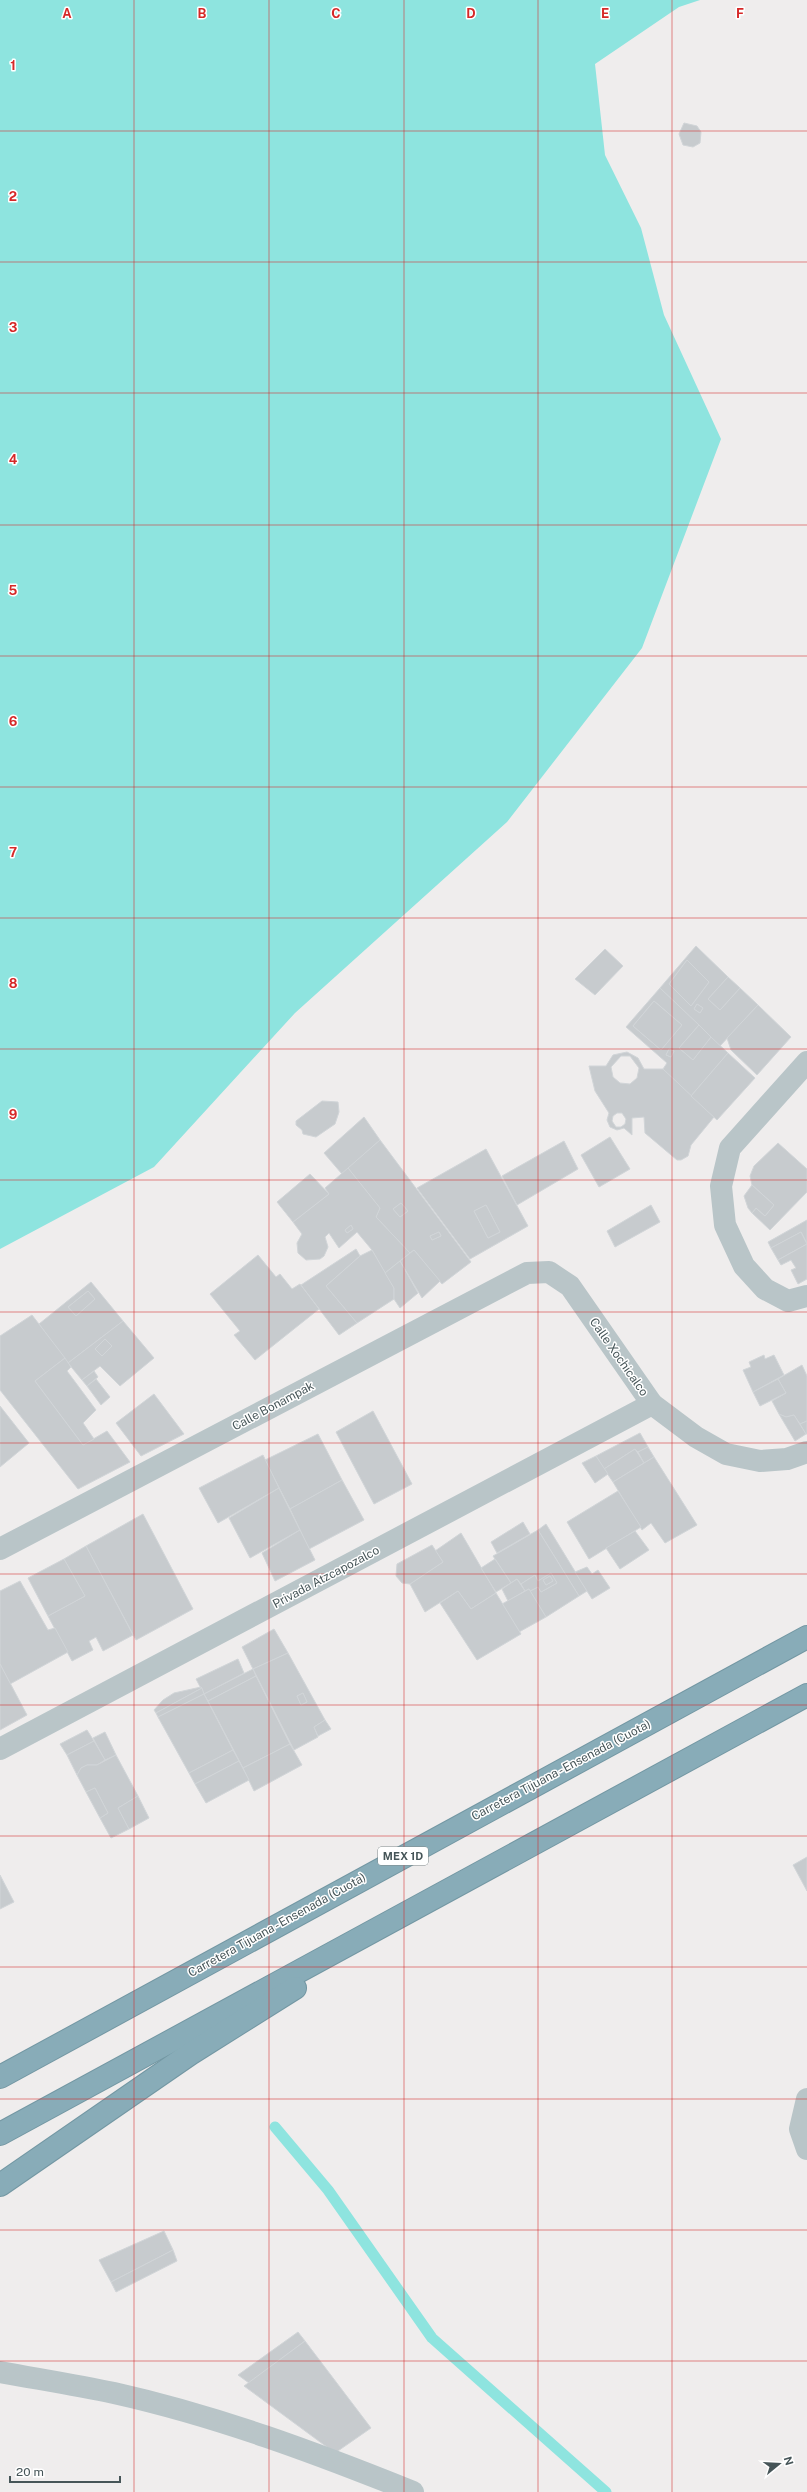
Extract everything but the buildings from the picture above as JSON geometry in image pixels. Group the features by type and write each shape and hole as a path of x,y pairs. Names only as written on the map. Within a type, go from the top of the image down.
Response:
{"highway":[{"name":"Carretera Tijuana - Ensenada (Cuota)","path":"0,2077 807,1637"},
{"path":"0,2134 807,1695"},
{"path":"0,2185 190,2054 445,1892"}],"street":[{"path":"807,1062 730,1148 722,1186 725,1225 744,1266 765,1289 788,1301 807,1296"},
{"name":"Calle Xochicalco","path":"549,1272 570,1286 652,1404 696,1437 726,1454 760,1461 787,1458 807,1452"},
{"name":"Calle Bonampak","path":"0,1549 526,1273 549,1272"},
{"name":"Privada Atzcapozalco","path":"0,1749 652,1404"},
{"path":"807,2099 800,2129 807,2149"},
{"path":"0,2372 114,2393 221,2422 328,2458 413,2492"}],"water":[{"path":"0,0 700,0 679,7 595,64 605,155 641,228 664,315 721,439 642,648 507,822 295,1013 154,1167 0,1249"}],"waterway":[{"path":"275,2127 328,2190 432,2338 606,2492"}]}
